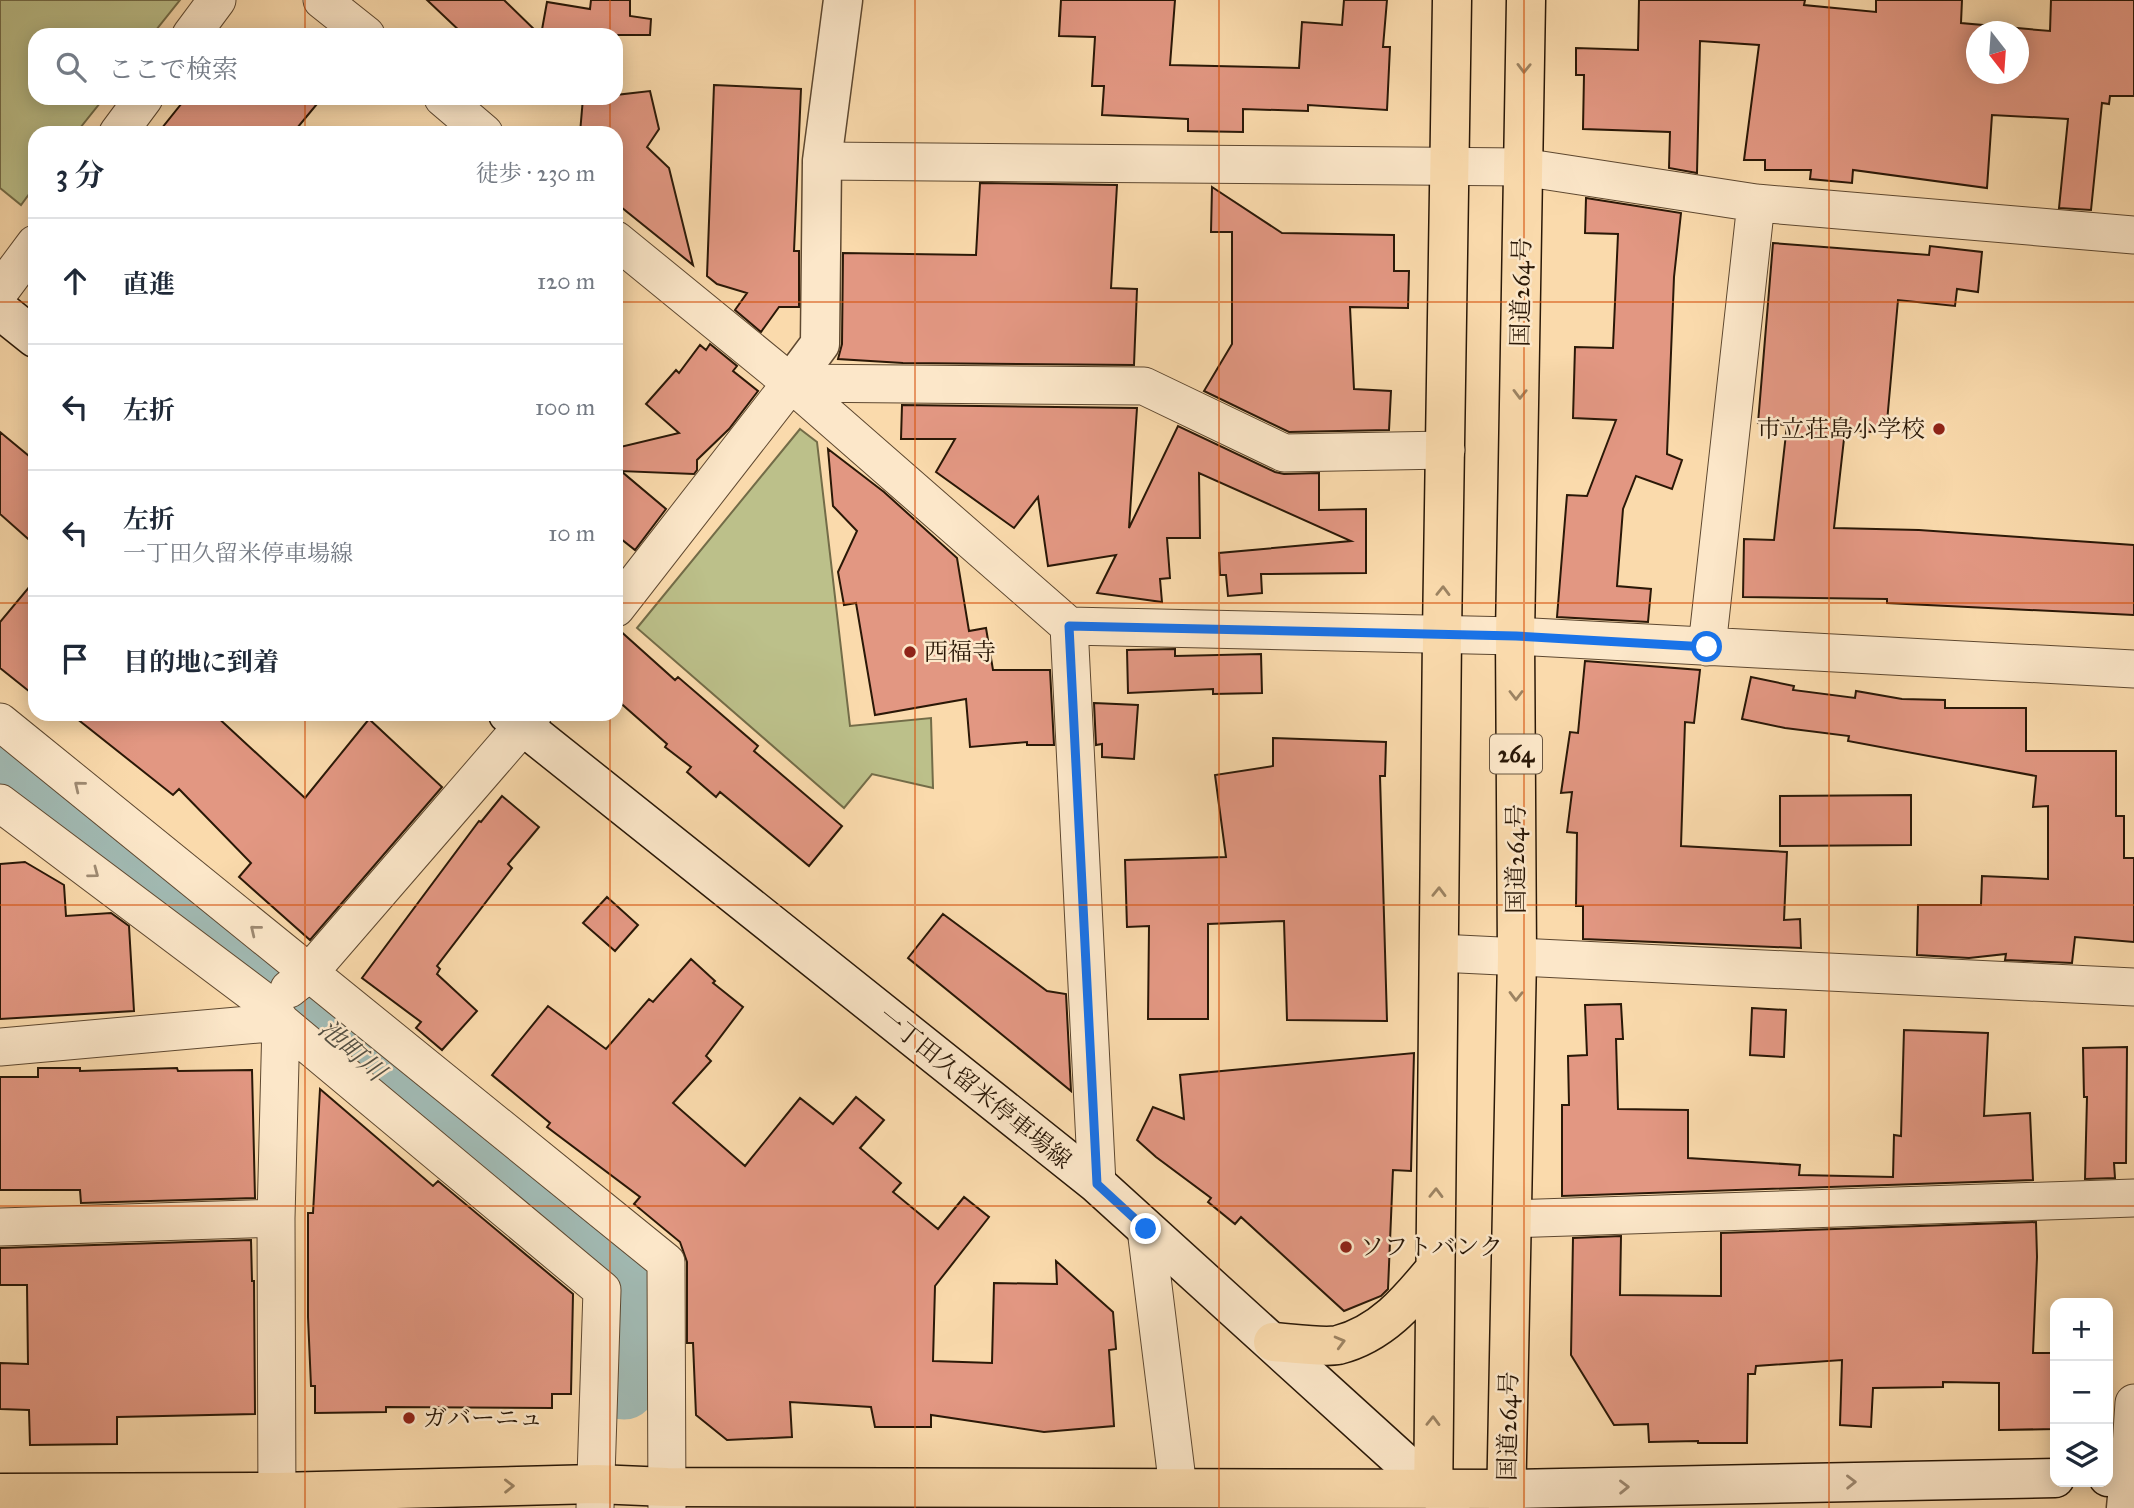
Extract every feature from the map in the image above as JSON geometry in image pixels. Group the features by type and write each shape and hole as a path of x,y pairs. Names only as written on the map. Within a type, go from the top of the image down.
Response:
{"highway":[{"path":"1441,1502 1435,1269 1452,0"},
{"name":"国道264号","path":"1506,1498 1517,957 1516,636 1526,0"},
{"path":"1273,1342 1336,1345 1378,1328 1404,1307 1435,1269"},
{"path":"0,1493 277,1500 595,1496 667,1498 1178,1488 1441,1502 1506,1498"}],"main road":[{"path":"791,383 820,344 822,161 843,0"},
{"path":"0,310 28,332"},
{"name":"一丁田久留米停車場線","path":"526,721 1097,1184 1273,1342 1441,1502"},
{"path":"1506,1498 2050,1478"}],"street":[{"path":"196,28 217,0"},
{"path":"322,0 357,28"},
{"path":"123,126 139,105"},
{"path":"451,105 476,126"},
{"path":"822,161 1522,167 1756,203 2134,234"},
{"path":"1707,647 1756,203"},
{"path":"623,246 791,383 1069,626 1516,636 2134,669"},
{"path":"0,291 28,253"},
{"path":"791,383 1144,386 1284,453 1446,450"},
{"path":"623,599 791,383"},
{"path":"1069,626 1097,1184"},
{"path":"277,1500 275,1014 519,721"},
{"path":"0,722 307,974 666,1262 667,1498"},
{"path":"0,803 275,1014 602,1290 595,1496"},
{"path":"1439,953 2134,987"},
{"path":"0,1047 275,1014"},
{"path":"1512,1219 2134,1198"},
{"path":"0,1227 276,1218"},
{"path":"1146,1229 1178,1488"},
{"path":"2124,1484 2134,1403"}],"green space":[{"path":"0,0 180,0 158,28 28,28 28,105 98,105 82,126 28,126 28,196 21,205 0,188"},
{"path":"800,429 817,442 850,726 931,718 933,788 872,774 844,808 637,628"}],"building":[{"path":"427,0 504,0 533,28 457,28"},
{"path":"591,0 630,0 630,16 651,19 650,35 623,35 623,28 542,28 547,2 590,9"},
{"path":"1061,0 1175,0 1170,65 1299,68 1302,22 1342,25 1344,0 1387,0 1383,47 1390,47 1387,110 1308,105 1308,111 1243,109 1243,132 1188,131 1188,119 1102,115 1104,86 1092,86 1095,37 1059,36"},
{"path":"1639,0 1805,0 1804,5 1876,12 1876,0 1962,0 1961,23 1966,23 1966,84 2029,84 2029,29 2050,31 2051,0 2134,0 2134,96 2110,96 2109,104 2102,103 2091,210 2059,208 2068,119 1992,115 1987,188 1853,170 1852,183 1810,179 1811,170 1765,170 1765,160 1744,160 1759,45 1700,41 1697,173 1669,168 1670,132 1583,129 1584,75 1576,75 1576,48 1638,50"},
{"path":"714,85 801,89 794,251 799,251 799,307 779,307 761,332 735,310 747,293 717,284 707,276"},
{"path":"650,91 659,129 647,147 669,168 693,265 623,209 623,126 581,126 582,105 623,105 623,94"},
{"path":"180,105 316,105 299,126 164,126"},
{"path":"980,183 1117,185 1111,288 1137,289 1134,365 903,363 838,359 842,344 843,253 976,255"},
{"path":"1212,187 1282,233 1394,235 1394,271 1409,271 1408,308 1350,307 1354,389 1391,391 1389,430 1289,432 1204,391 1232,344 1232,232 1211,232"},
{"path":"1586,198 1681,213 1674,277 1667,454 1682,460 1672,489 1636,476 1623,509 1617,586 1651,589 1648,622 1557,617 1567,495 1587,496 1616,420 1573,418 1575,347 1613,348 1618,234 1585,233"},
{"path":"1773,243 1929,255 1930,246 1982,252 1978,292 1957,289 1955,306 1898,300 1886,433 1845,430 1834,528 1919,530 2134,545 2134,615 1887,603 1887,599 1743,597 1744,539 1774,540 1787,425 1758,423"},
{"path":"710,344 737,366 733,371 758,391 729,429 697,460 694,474 623,471 623,446 679,433 646,404 676,370 679,373 700,345 706,350"},
{"path":"902,405 1137,408 1129,528 1178,426 1275,472 1319,473 1319,510 1366,509 1366,573 1261,574 1262,593 1228,596 1226,575 1220,575 1219,553 1351,541 1199,473 1200,538 1167,538 1170,578 1160,579 1162,602 1097,593 1116,555 1048,566 1038,497 1014,528 936,472 955,439 901,439"},
{"path":"0,432 28,455 28,539 0,514"},
{"path":"828,449 884,492 957,558 969,631 986,628 993,670 1050,670 1054,745 1027,745 1027,742 970,747 966,699 875,715 856,603 844,605 838,572 857,531 833,506"},
{"path":"623,473 666,509 635,550 623,541"},
{"path":"28,588 28,690 0,668 0,622"},
{"path":"623,633 675,680 678,677 758,746 754,751 842,826 809,866 720,792 716,797 687,772 691,767 665,747 667,744 623,705"},
{"path":"1175,649 1175,656 1261,654 1262,693 1213,694 1213,689 1128,693 1127,650"},
{"path":"1585,661 1700,670 1694,723 1685,722 1681,846 1787,852 1784,920 1800,919 1801,948 1583,939 1583,906 1576,906 1577,833 1567,832 1572,792 1561,793 1570,732 1578,733"},
{"path":"1751,677 1794,686 1793,690 1855,698 1856,691 1902,699 1945,700 1945,708 2026,708 2026,751 2116,751 2116,816 2124,816 2124,858 2134,858 2134,942 2075,937 2072,963 2005,960 2006,954 1969,958 1917,955 1918,905 1981,905 1982,876 2048,879 2048,806 2033,807 2036,776 1848,741 1849,736 1785,728 1742,719"},
{"path":"1094,703 1138,705 1134,759 1102,757 1102,744 1096,745"},
{"path":"80,721 222,721 305,798 367,721 371,721 442,787 310,940 239,877 251,863 179,789 173,795"},
{"path":"1273,738 1386,742 1385,776 1380,776 1387,1021 1287,1020 1284,921 1208,924 1208,1019 1148,1019 1149,926 1127,927 1125,860 1226,857 1215,775 1273,766"},
{"path":"1911,795 1911,845 1780,846 1780,796"},
{"path":"502,796 539,827 508,864 512,868 437,966 440,969 437,974 477,1011 442,1050 416,1028 421,1022 362,978 479,821 481,822"},
{"path":"25,862 64,885 66,916 111,913 129,926 134,1011 0,1019 0,864"},
{"path":"607,897 638,925 615,951 583,923"},
{"path":"943,914 1047,991 1066,994 1071,1091 908,958"},
{"path":"691,959 715,981 713,983 743,1007 706,1056 711,1061 673,1103 745,1166 800,1098 833,1124 856,1097 884,1120 860,1148 901,1183 893,1192 938,1229 964,1197 989,1217 935,1286 933,1361 992,1363 994,1283 1057,1284 1056,1261 1113,1312 1116,1349 1109,1350 1114,1426 1044,1432 931,1415 931,1427 875,1427 871,1407 790,1402 792,1437 727,1440 696,1415 693,1343 687,1343 687,1262 680,1242 634,1204 640,1197 547,1127 550,1123 492,1075 548,1006 606,1049 649,999 653,1002"},
{"path":"1621,1004 1623,1039 1616,1039 1618,1109 1688,1110 1688,1158 1800,1165 1799,1175 1893,1177 1894,1135 1901,1136 1904,1030 1988,1033 1984,1116 2030,1113 2033,1180 1562,1196 1562,1105 1569,1105 1568,1056 1587,1055 1585,1005"},
{"path":"1752,1008 1786,1010 1784,1057 1750,1055"},
{"path":"2127,1047 2126,1163 2114,1163 2115,1178 2085,1179 2087,1097 2084,1097 2083,1048"},
{"path":"1414,1053 1411,1171 1393,1170 1388,1289 1381,1296 1344,1311 1241,1217 1235,1224 1208,1202 1211,1198 1137,1140 1153,1107 1184,1119 1180,1075"},
{"path":"38,1068 80,1068 80,1071 177,1068 178,1071 252,1070 255,1198 81,1203 80,1190 0,1190 0,1077 38,1077"},
{"path":"320,1089 433,1186 438,1181 573,1294 571,1394 552,1394 552,1408 386,1407 386,1412 315,1413 308,1317 308,1213 313,1213"},
{"path":"2036,1222 2033,1353 2050,1353 2050,1429 1999,1430 1999,1383 1943,1382 1943,1387 1873,1388 1871,1427 1840,1425 1842,1360 1756,1366 1755,1374 1748,1374 1747,1443 1649,1442 1648,1424 1614,1425 1571,1355 1573,1238 1621,1236 1620,1295 1721,1296 1721,1233"},
{"path":"251,1240 255,1414 117,1417 117,1444 30,1445 29,1410 0,1409 0,1363 28,1364 27,1285 0,1285 0,1248"}],"waterway":[{"name":"池町川","path":"0,753 229,943 623,1286 624,1387"}],"place":[{"name":"市立荘島小学校","path":"1939,429"},
{"name":"西福寺","path":"910,652"},
{"name":"ソフトバンク","path":"1346,1247"},
{"name":"ガバーニュ","path":"409,1418"}],"route":[{"path":"1146,1229 1097,1184 1069,626 1516,636 1707,647"}]}
